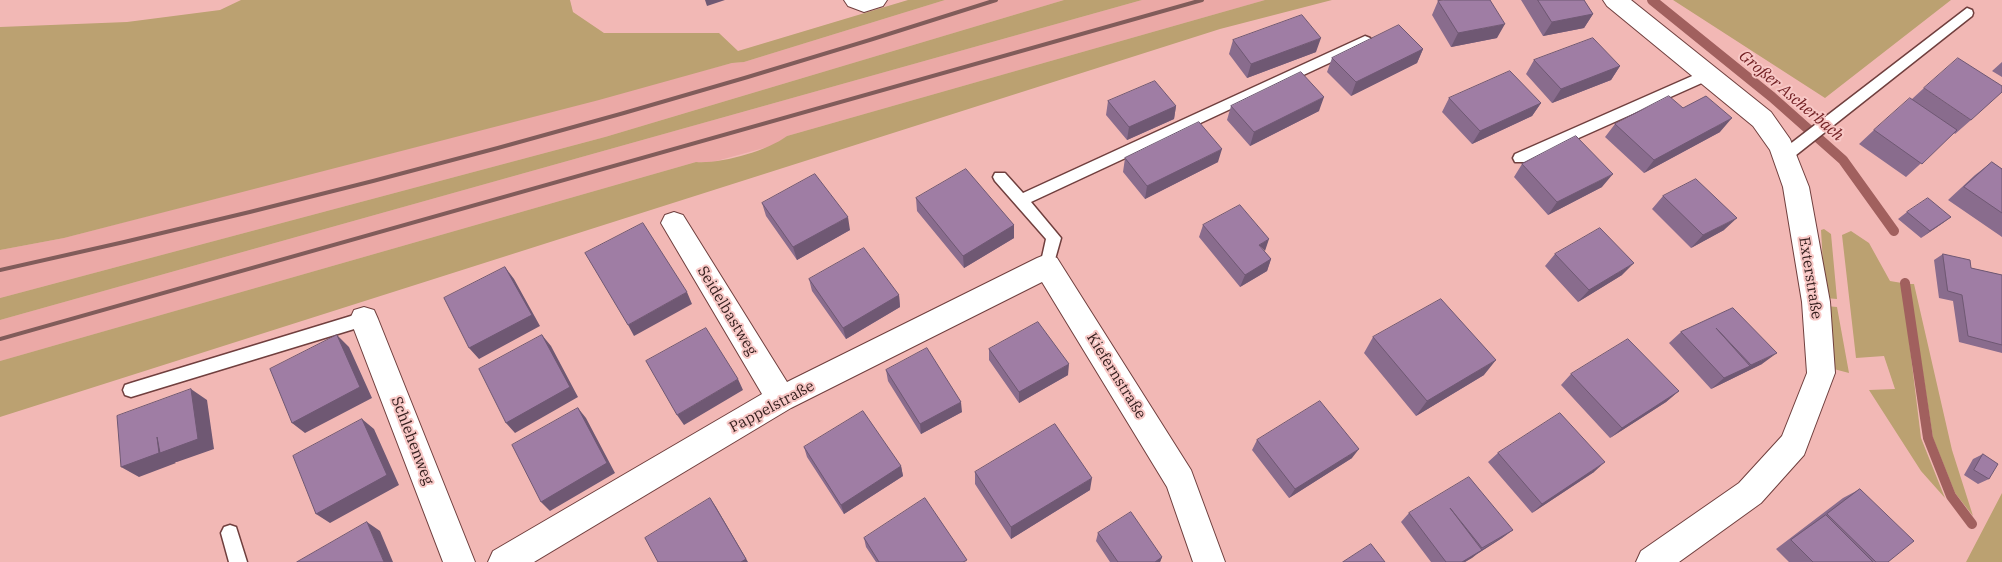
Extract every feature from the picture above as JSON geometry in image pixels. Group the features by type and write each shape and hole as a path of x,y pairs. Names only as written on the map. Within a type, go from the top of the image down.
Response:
{"street":[{"path":"856,0 864,3 875,0"},
{"name":"Exterstraße","path":"1615,0 1762,119 1786,155 1796,187 1816,302 1821,373 1793,445 1750,493 1652,562"},
{"name":"Seidelbastweg","path":"674,223 781,399"},
{"name":"Pappelstraße","path":"504,562 781,399 1047,266"},
{"name":"Kiefernstraße","path":"1047,266 1180,480 1209,562"},
{"name":"Schlehenweg","path":"364,319 460,562"}],"lane":[{"path":"1786,155 1967,13"},
{"path":"1022,200 1365,41"},
{"path":"1520,158 1708,74"},
{"path":"1000,177 1054,238 1047,266"},
{"path":"131,390 364,319"},
{"path":"230,533 238,562"}],"shaded area":[{"path":"241,0 570,0 573,12 604,33 719,33 738,51 908,0 945,0 744,62 732,63 599,100 64,238 0,250 0,27 127,22 220,10"},
{"path":"945,0 1064,0 605,137 0,298 0,250 64,238 732,63 744,62"},
{"path":"1064,0 1142,0 0,320 0,298 605,137"},
{"path":"1142,0 1265,0 787,136 775,145 709,163 696,162 0,361 0,320"},
{"path":"1265,0 1332,0 1220,29 0,417 0,361 696,162 731,159 768,147 787,136"},
{"path":"1673,0 1951,0 1825,98"},
{"path":"1824,229 1831,234 1837,299 1825,298 1821,230"},
{"path":"1851,231 1869,243 1890,281 1902,283 1921,438 1945,498 1921,471 1869,390 1895,389 1884,356 1856,358 1842,235"},
{"path":"1909,284 1914,284 1952,450 1973,516 1955,493 1933,438"},
{"path":"1826,306 1837,307 1849,373 1830,368"},
{"path":"2002,493 2002,562 1966,562"}],"building":[{"path":"1490,0 1505,24 1458,33 1438,1"},
{"path":"1538,0 1584,0 1593,14 1552,22"},
{"path":"1302,15 1321,38 1251,64 1233,40"},
{"path":"1399,25 1423,49 1356,82 1332,58"},
{"path":"1593,38 1620,66 1561,89 1534,60"},
{"path":"1958,58 2002,86 2002,92 1971,120 1924,88"},
{"path":"1510,71 1541,103 1480,131 1449,98"},
{"path":"1301,72 1324,97 1254,132 1231,106"},
{"path":"1155,81 1176,106 1129,127 1108,101"},
{"path":"1669,96 1683,108 1706,96 1732,118 1654,160 1615,124"},
{"path":"1910,98 1957,130 1922,164 1874,130"},
{"path":"1199,122 1222,149 1147,186 1125,158"},
{"path":"1576,136 1613,174 1557,202 1522,164"},
{"path":"1992,162 2002,169 2002,213 1964,187"},
{"path":"966,169 1014,225 963,256 916,198"},
{"path":"815,174 848,217 793,247 762,203"},
{"path":"1696,179 1737,218 1703,235 1663,196"},
{"path":"1928,198 1951,217 1930,231 1907,212"},
{"path":"1240,205 1269,239 1259,245 1271,259 1245,275 1203,225"},
{"path":"643,223 687,292 628,325 585,253"},
{"path":"1600,228 1634,263 1589,290 1555,254"},
{"path":"864,248 899,295 843,328 809,279"},
{"path":"1943,254 1970,260 1971,268 2002,275 2002,345 1968,336 1962,295 1948,291"},
{"path":"505,267 532,315 469,348 444,298"},
{"path":"1441,299 1496,360 1427,401 1373,337"},
{"path":"1733,308 1777,353 1751,365 1716,328 1750,366 1724,378 1681,332"},
{"path":"1038,322 1069,364 1019,392 989,349"},
{"path":"706,328 738,379 677,415 646,361"},
{"path":"337,335 360,387 292,423 270,369"},
{"path":"542,335 570,387 506,423 479,369"},
{"path":"1628,339 1679,391 1622,428 1571,374"},
{"path":"927,348 961,402 920,424 886,370"},
{"path":"191,389 198,439 160,453 157,437 159,453 121,467 117,416"},
{"path":"1320,401 1359,449 1295,489 1257,440"},
{"path":"578,408 607,463 541,502 512,445"},
{"path":"863,411 901,466 841,505 804,447"},
{"path":"1560,413 1605,462 1542,504 1498,453"},
{"path":"362,419 387,475 316,514 293,456"},
{"path":"1055,424 1092,478 1011,527 975,472"},
{"path":"1983,454 1998,464 1989,479 1974,470"},
{"path":"1469,477 1513,530 1482,548 1450,508 1482,550 1462,562 1446,562 1409,513"},
{"path":"1860,489 1914,541 1888,562 1876,562 1827,514"},
{"path":"710,498 746,559 741,562 658,562 645,538"},
{"path":"925,498 967,560 963,562 879,562 864,538"},
{"path":"1131,512 1162,557 1155,562 1118,562 1098,533"},
{"path":"1826,515 1873,562 1813,562 1791,540"},
{"path":"367,522 384,562 297,562"},
{"path":"1371,544 1385,562 1343,562"}],"waterway":[{"name":"Großer Ascherbach","path":"1652,0 1772,97 1843,160 1894,231"},
{"name":"Großer Ascherbach","path":"1905,283 1928,438 1951,496 1972,524"}],"railway":[{"path":"0,270 252,212 501,147 749,76 996,0"},
{"path":"0,339 1202,0"}]}
